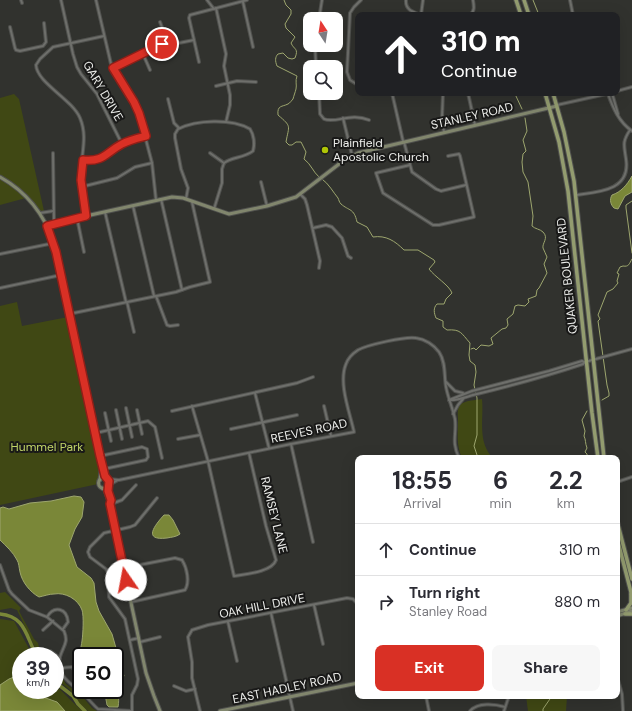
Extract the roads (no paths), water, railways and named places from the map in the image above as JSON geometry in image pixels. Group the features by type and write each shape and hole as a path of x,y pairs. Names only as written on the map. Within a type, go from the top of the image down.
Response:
{"main road":[{"path":"516,0 520,12"},
{"path":"524,0 528,12"},
{"name":"QUAKER BOULEVARD","path":"546,96 566,178 585,362 598,455"},
{"name":"QUAKER BOULEVARD","path":"554,96 571,160 576,195 604,455"},
{"path":"620,533 632,579"},
{"path":"620,550 632,596"},
{"path":"630,589 631,603 625,612 632,613"}],"street":[{"name":"GARY DRIVE","path":"61,0 79,70 97,94 122,144"},
{"path":"96,0 109,59 134,102 146,136 152,163 156,200"},
{"path":"207,0 215,8 226,54 224,66 230,102 226,122"},
{"path":"199,62 189,16 247,0"},
{"path":"320,12 322,0"},
{"path":"355,83 350,80 346,70 350,13 352,8 361,0"},
{"path":"406,0 407,8 414,12"},
{"path":"421,12 423,0"},
{"path":"473,0 473,12"},
{"path":"570,0 572,12"},
{"path":"243,2 254,47"},
{"path":"160,22 167,43"},
{"path":"10,28 16,50 20,51 43,46 46,42 44,23"},
{"path":"86,216 81,187 84,132 78,115 68,102 37,72 37,62 52,47 104,36"},
{"path":"113,68 159,45 194,40"},
{"path":"43,46 47,51"},
{"path":"143,54 150,70"},
{"path":"216,86 241,81 256,82"},
{"path":"620,90 632,87"},
{"path":"393,96 413,174 438,190 444,191 466,185"},
{"path":"443,96 442,118 444,132"},
{"path":"469,96 475,125"},
{"name":"STANLEY ROAD","path":"47,226 54,223 156,200 176,197 229,214 267,206 292,199 352,156 404,141 599,96"},
{"path":"576,195 608,190 619,183 623,177 626,167 623,144 626,136 631,130 619,118 608,96"},
{"path":"613,96 619,118"},
{"path":"168,98 174,123 179,128"},
{"path":"320,100 320,114 322,118 329,121 356,116 368,120"},
{"path":"343,118 352,156"},
{"path":"186,199 188,188 182,173 175,138 175,134 179,128 205,122 226,122 250,129 252,132 254,145 251,153 224,163 222,169 222,183 214,209"},
{"path":"83,160 93,161 101,159 122,144 146,136"},
{"path":"210,152 224,163"},
{"path":"52,153 54,223"},
{"path":"410,165 376,174 383,192 431,225 439,225 474,216 459,154 448,156"},
{"path":"81,187 117,178 135,168 152,163"},
{"path":"0,177 22,192 40,213 54,243 100,456 105,476 108,479 108,491 111,500 110,504"},
{"path":"261,182 267,206"},
{"path":"300,194 306,202 320,261 319,268"},
{"path":"161,199 182,290"},
{"path":"69,314 176,292 210,282 192,202"},
{"path":"133,206 155,296 167,325 178,325"},
{"path":"40,213 54,211"},
{"path":"105,212 134,332"},
{"path":"77,218 84,252"},
{"path":"312,228 326,225 332,227 344,241 348,256 350,258"},
{"path":"0,254 54,243"},
{"path":"0,288 61,275"},
{"name":"REEVES ROAD","path":"108,486 119,480 249,452 354,432 343,376 346,362 351,356 362,348 406,338 418,338 426,341 439,351 442,358 449,400 454,414 454,448 457,455"},
{"path":"449,400 465,398 548,375 585,362 632,349 632,353"},
{"path":"449,400 472,391 582,361 585,362"},
{"path":"172,411 297,383 313,377"},
{"path":"446,381 455,391 466,393"},
{"path":"255,392 269,448"},
{"path":"454,414 459,402 465,398"},
{"path":"192,406 208,461"},
{"path":"324,406 331,436"},
{"path":"126,408 132,436"},
{"path":"116,410 122,439"},
{"path":"137,410 142,434"},
{"path":"106,413 111,441"},
{"path":"231,428 297,415"},
{"path":"95,434 147,421 156,427 162,458"},
{"path":"178,439 200,435"},
{"path":"291,444 313,542"},
{"path":"100,456 144,447 147,449 148,456 146,460 104,469"},
{"name":"RAMSEY LANE","path":"208,461 234,576 270,568 276,563 249,452"},
{"path":"100,456 101,471 99,484 105,490 110,504 150,686 158,706 162,711"},
{"path":"100,480 104,477 108,479"},
{"path":"620,481 632,477"},
{"name":"REEVES ROAD","path":"108,479 119,480"},
{"path":"110,504 122,500 136,485"},
{"path":"102,488 108,486"},
{"path":"88,699 98,709 133,711 132,695 138,679 125,619 109,597 108,571 91,559 88,552 90,547 102,534 135,525 157,498"},
{"path":"124,568 178,558 184,562 188,584 185,590 131,602"},
{"path":"0,565 9,590 12,594 29,610 47,617 63,629 66,636 64,648"},
{"name":"OAK HILL DRIVE","path":"195,689 188,640 190,632 195,628 338,600 350,598 355,600"},
{"path":"314,605 323,644"},
{"path":"620,614 632,608"},
{"path":"47,617 52,611 61,610 65,612 68,622 63,629"},
{"path":"620,612 625,612"},
{"path":"271,613 294,711"},
{"path":"43,630 53,621"},
{"path":"228,622 237,662"},
{"path":"130,640 160,637"},
{"path":"64,676 67,682 72,686"},
{"name":"EAST HADLEY ROAD","path":"220,711 355,684"},
{"path":"174,686 186,691 195,689 200,711"},
{"path":"620,687 623,711"},
{"path":"427,699 429,711"},
{"path":"504,711 508,699"},
{"path":"470,711 476,706 494,704 505,707"}],"waterway":[{"path":"284,0 286,5 291,10 291,14 285,24 286,28 295,37 291,43 296,49 296,52 295,58 292,59 288,58 283,53 278,54 276,62 277,66 297,76 296,89 293,99 289,104 278,109 278,115 286,122 288,127 286,142 289,145 296,142 301,142 306,152 304,159 319,177"},
{"path":"533,0 538,12"},
{"path":"516,96 522,109"},
{"path":"471,349 474,348 476,350 481,345 489,346 493,344 491,338 502,329 506,328 508,325 507,319 513,314 515,306 525,306 529,302 528,299 536,296 537,290 547,273 544,264 547,257 543,248 545,234 532,226 533,216 528,182 523,172 523,154 526,151 523,140 527,131 525,118"},
{"path":"322,179 331,188 340,203 353,212 357,222 367,227 373,237 382,237 394,241 404,250 418,250 434,260 435,262 429,269 448,287 452,293 446,299 444,304 437,304 435,307 434,311 436,318 443,321 443,327 447,330 458,331 470,343 470,361 475,365 476,372 474,385 477,398 477,435 474,446 477,455"},
{"path":"632,201 626,205 632,253"},
{"path":"602,400 609,396 609,393 598,321 600,319 598,315 607,292 613,289 618,283 617,281 619,274 617,273 620,267 628,266 632,259"},
{"path":"587,411 582,420 587,448 585,452 587,455"},
{"path":"0,614 9,616 20,623 32,647"},
{"path":"64,689 73,696 85,711"},
{"path":"543,711 550,699"}],"place":[{"name":"Plainfield Apostolic Church","path":"325,150"}],"park label":[{"name":"Hummel Park","path":"47,447"}]}
